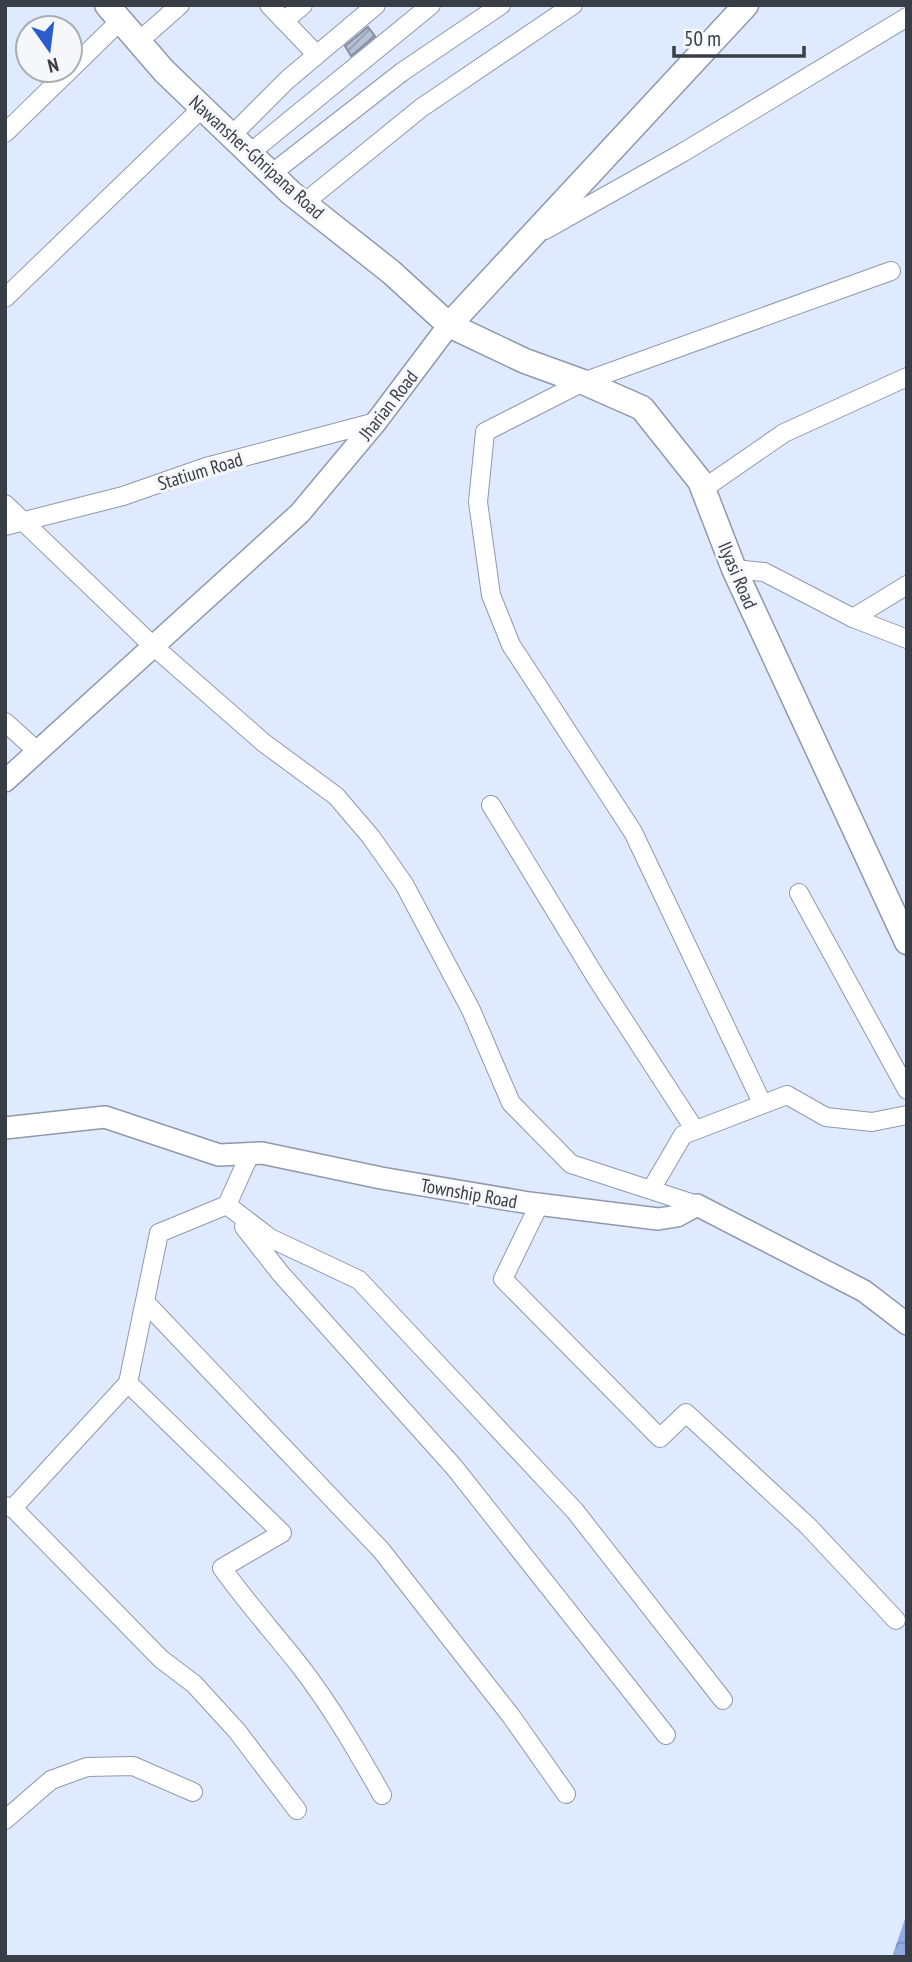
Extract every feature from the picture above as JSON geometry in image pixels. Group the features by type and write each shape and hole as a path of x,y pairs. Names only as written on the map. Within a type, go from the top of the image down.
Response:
{"main road":[{"name":"Jharian Road","path":"449,325 746,5"},
{"name":"Nawansher-Ghripana Road","path":"114,13 138,42 202,108 271,174 391,272 449,325"},
{"name":"Ilyasi Road","path":"449,325 525,362 583,382 642,408 703,489 734,569 907,942"}],"street":[{"path":"138,42 180,5"},
{"path":"269,5 316,54"},
{"path":"284,21 303,5"},
{"path":"231,136 316,54 376,5"},
{"path":"250,153 430,5"},
{"path":"271,174 402,72 501,5"},
{"path":"304,203 421,108 573,5"},
{"path":"5,133 114,13"},
{"path":"530,238 681,153 907,17"},
{"path":"5,299 202,108"},
{"path":"762,1103 633,832 512,645 491,595 478,502 485,432 583,382 891,271"},
{"name":"Jharian Road","path":"5,780 300,513 376,422 449,325"},
{"path":"703,489 784,433 907,377"},
{"name":"Statium Road","path":"5,526 123,496 206,467 376,422"},
{"path":"5,504 152,645 264,743 336,796 371,837 404,884 471,1010 511,1103 570,1164 652,1188 698,1205 864,1292 907,1324"},
{"path":"734,569 764,572 853,618 907,639"},
{"path":"853,618 907,585"},
{"path":"5,722 37,751"},
{"path":"491,805 597,979 695,1129"},
{"path":"799,892 907,1090"},
{"path":"652,1188 682,1135 788,1095 826,1117 873,1122 907,1115"},
{"name":"Township Road","path":"5,1128 105,1117 219,1155 250,1154 539,1205 658,1219 677,1216 698,1205"},
{"path":"250,1154 227,1205 159,1233 128,1383 9,1507 161,1659 194,1684 237,1731 297,1810"},
{"path":"227,1205 270,1238 359,1280 575,1511 723,1700"},
{"path":"227,1205 281,1274 454,1467 666,1735"},
{"path":"539,1205 503,1279 660,1438 686,1413 808,1526 896,1620"},
{"path":"145,1302 248,1407 381,1550 511,1716 566,1794"},
{"path":"128,1383 282,1533 222,1568 259,1620 300,1667 348,1736 382,1794"},
{"path":"5,1820 51,1780 87,1767 133,1766 193,1792"}],"green space":[{"path":"907,1913 907,1957 892,1957"}],"building":[{"path":"368,27 375,36 351,56 345,46"}]}
